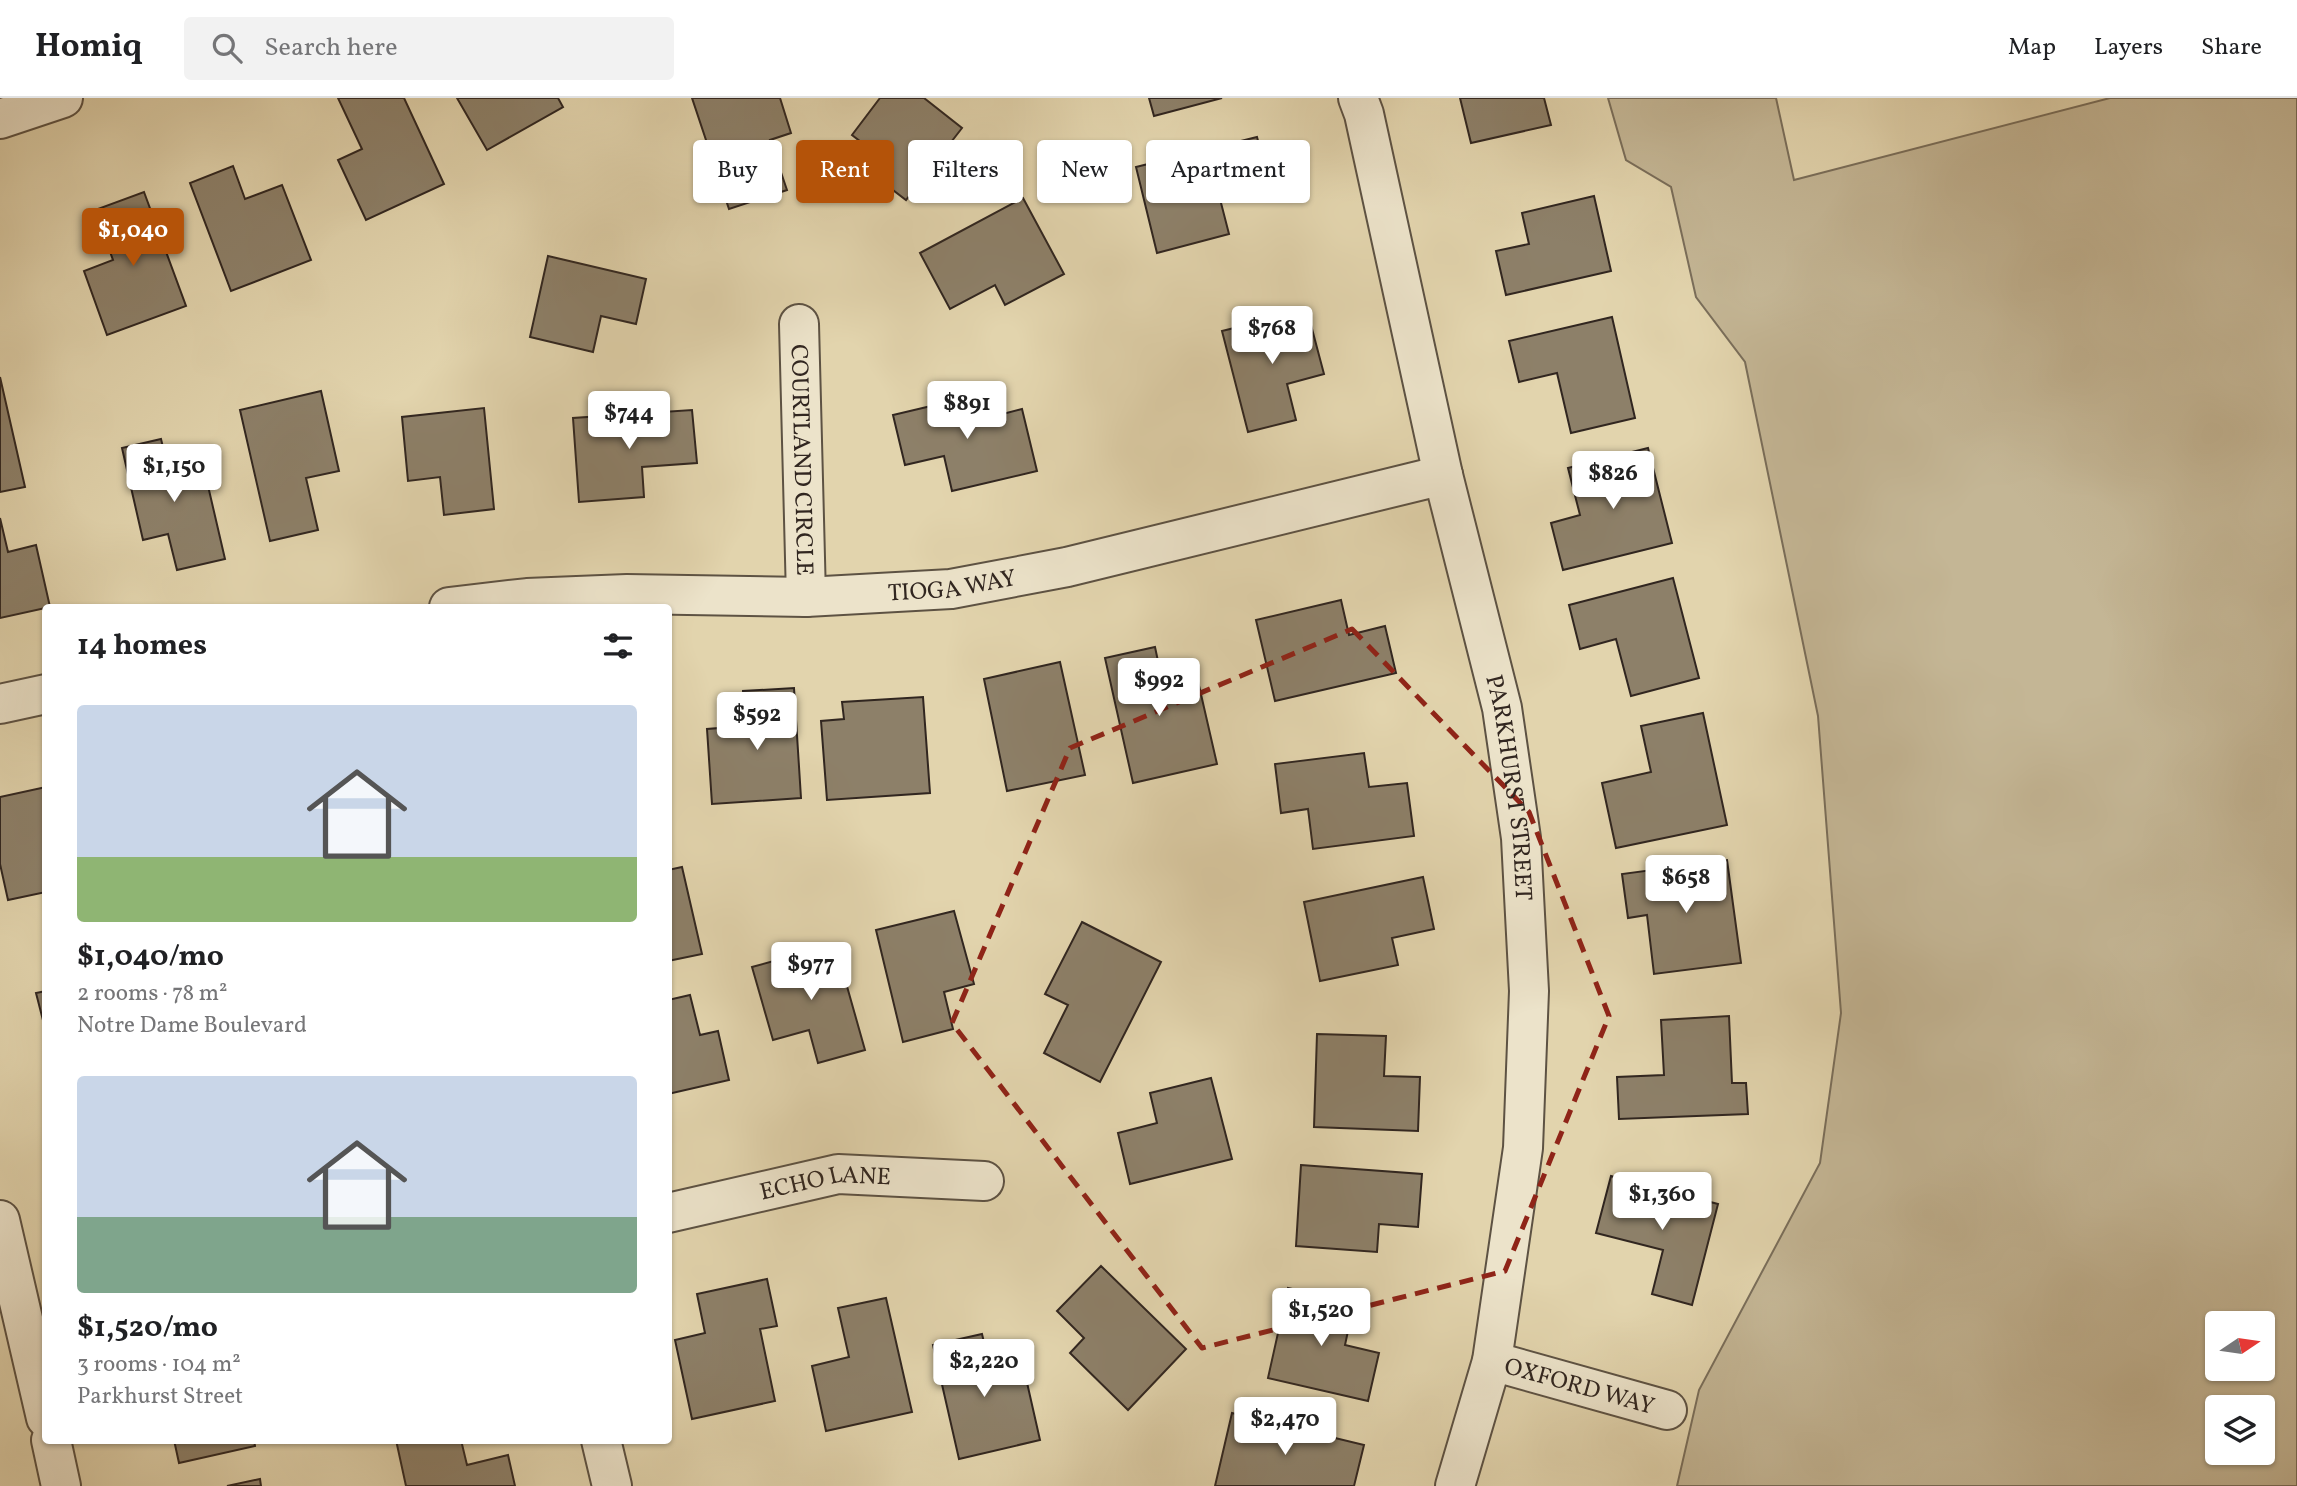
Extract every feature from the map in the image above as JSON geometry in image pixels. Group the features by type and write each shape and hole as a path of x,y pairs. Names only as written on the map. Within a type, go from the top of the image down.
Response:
{"street":[{"path":"0,119 63,98"},
{"name":"PARKHURST STREET","path":"1358,98 1364,114 1443,475 1502,708 1521,838 1528,991 1523,1148 1492,1361 1455,1486"},
{"name":"COURTLAND CIRCLE","path":"799,324 806,597"},
{"name":"TIOGA WAY","path":"475,604 527,598 627,594 806,597 951,589 1067,567 1443,475"},
{"path":"0,704 42,695"},
{"name":"ECHO LANE","path":"672,1212 838,1174 984,1181"},
{"path":"0,1220 42,1401"},
{"name":"OXFORD WAY","path":"1492,1361 1667,1410"},
{"path":"52,1444 61,1486"},
{"path":"602,1444 612,1486"}],"highlighted area":[{"path":"1352,629 1529,812 1609,1016 1505,1271 1202,1348 952,1023 1070,748"}],"shaded area":[{"path":"1608,98 1776,98 1794,180 2110,98 2297,98 2297,1486 1677,1486 1699,1390 1820,1163 1841,1013 1818,716 1745,362 1696,297 1671,187 1626,160"}],"building":[{"path":"338,98 404,98 444,184 366,220 338,160 362,149"},
{"path":"457,98 558,98 563,107 487,150"},
{"path":"692,98 780,98 791,133 770,140 706,140"},
{"path":"880,98 924,98 962,128 953,140 908,140 906,200 894,191 894,140 858,140 852,135"},
{"path":"1149,98 1222,98 1154,116"},
{"path":"1460,98 1544,98 1551,125 1471,143"},
{"path":"1146,165 1146,203 1221,203 1229,234 1157,253 1136,167"},
{"path":"233,166 245,199 282,185 311,260 231,291 190,183"},
{"path":"782,175 787,190 782,192"},
{"path":"144,192 186,306 107,335 84,271 113,260 95,210"},
{"path":"1594,196 1611,271 1506,295 1496,251 1529,244 1522,213"},
{"path":"1023,198 1064,274 1005,305 995,285 950,309 920,253 1014,203 1023,203"},
{"path":"727,203 747,203 729,209"},
{"path":"548,256 646,279 636,324 601,316 593,352 530,337"},
{"path":"1307,310 1324,374 1287,384 1296,420 1248,432 1222,331"},
{"path":"1612,317 1635,418 1571,433 1557,373 1519,382 1509,341"},
{"path":"0,377 25,487 0,492"},
{"path":"321,391 339,471 306,478 318,530 270,541 240,410"},
{"path":"986,393 991,417 1022,409 1037,471 952,491 944,456 905,465 893,415"},
{"path":"484,408 494,509 444,515 440,477 408,481 402,417"},
{"path":"692,410 697,463 642,467 644,497 579,502 573,418"},
{"path":"161,439 168,468 202,460 225,559 177,570 168,534 143,540 122,448"},
{"path":"1648,448 1672,543 1563,570 1551,523 1580,515 1568,468"},
{"path":"0,518 8,552 36,545 49,604 42,604 42,609 0,618"},
{"path":"1673,578 1699,678 1631,696 1616,639 1580,649 1569,605"},
{"path":"1341,600 1349,635 1385,626 1396,673 1275,701 1256,620"},
{"path":"1155,647 1163,685 1197,677 1217,764 1133,783 1105,658"},
{"path":"1060,662 1085,775 1007,791 984,679"},
{"path":"794,688 801,798 712,804 707,729 745,726 743,691"},
{"path":"923,697 930,793 827,800 821,721 844,719 842,702"},
{"path":"1703,713 1727,825 1616,848 1602,783 1651,772 1641,726"},
{"path":"1364,753 1369,787 1407,783 1414,836 1313,849 1308,809 1281,813 1275,764"},
{"path":"42,788 42,893 8,900 0,864 0,797"},
{"path":"1727,860 1741,963 1654,974 1647,915 1628,918 1622,874"},
{"path":"682,867 702,954 672,960 672,869"},
{"path":"1423,877 1434,929 1392,938 1398,965 1320,981 1304,902"},
{"path":"954,911 974,984 944,992 953,1029 903,1042 876,930"},
{"path":"1082,922 1161,962 1100,1082 1044,1053 1068,1005 1045,994"},
{"path":"835,944 865,1050 818,1063 809,1030 773,1040 752,967"},
{"path":"42,992 42,1016 36,993"},
{"path":"690,995 700,1035 718,1031 729,1080 672,1093 672,999"},
{"path":"1729,1016 1732,1083 1746,1083 1748,1114 1619,1119 1617,1077 1664,1075 1661,1020"},
{"path":"1317,1034 1386,1036 1384,1076 1420,1077 1418,1131 1314,1127"},
{"path":"1211,1078 1232,1159 1130,1184 1118,1133 1157,1123 1150,1093"},
{"path":"1301,1165 1422,1174 1418,1227 1379,1224 1377,1252 1296,1246"},
{"path":"1611,1176 1718,1204 1692,1305 1652,1294 1663,1250 1596,1233"},
{"path":"1101,1266 1186,1349 1128,1410 1070,1353 1084,1338 1057,1311"},
{"path":"767,1279 777,1326 760,1329 775,1401 692,1419 675,1340 705,1333 697,1294"},
{"path":"1288,1288 1354,1303 1345,1345 1379,1353 1368,1401 1268,1378"},
{"path":"886,1298 912,1412 826,1431 812,1366 849,1357 838,1308"},
{"path":"982,1334 991,1372 1023,1365 1040,1440 959,1459 933,1345"},
{"path":"1232,1413 1364,1445 1354,1486 1215,1486"},
{"path":"175,1444 255,1444 255,1446 179,1463"},
{"path":"397,1444 462,1444 467,1465 508,1455 515,1486 406,1486"},
{"path":"260,1479 261,1486 227,1486"}]}
